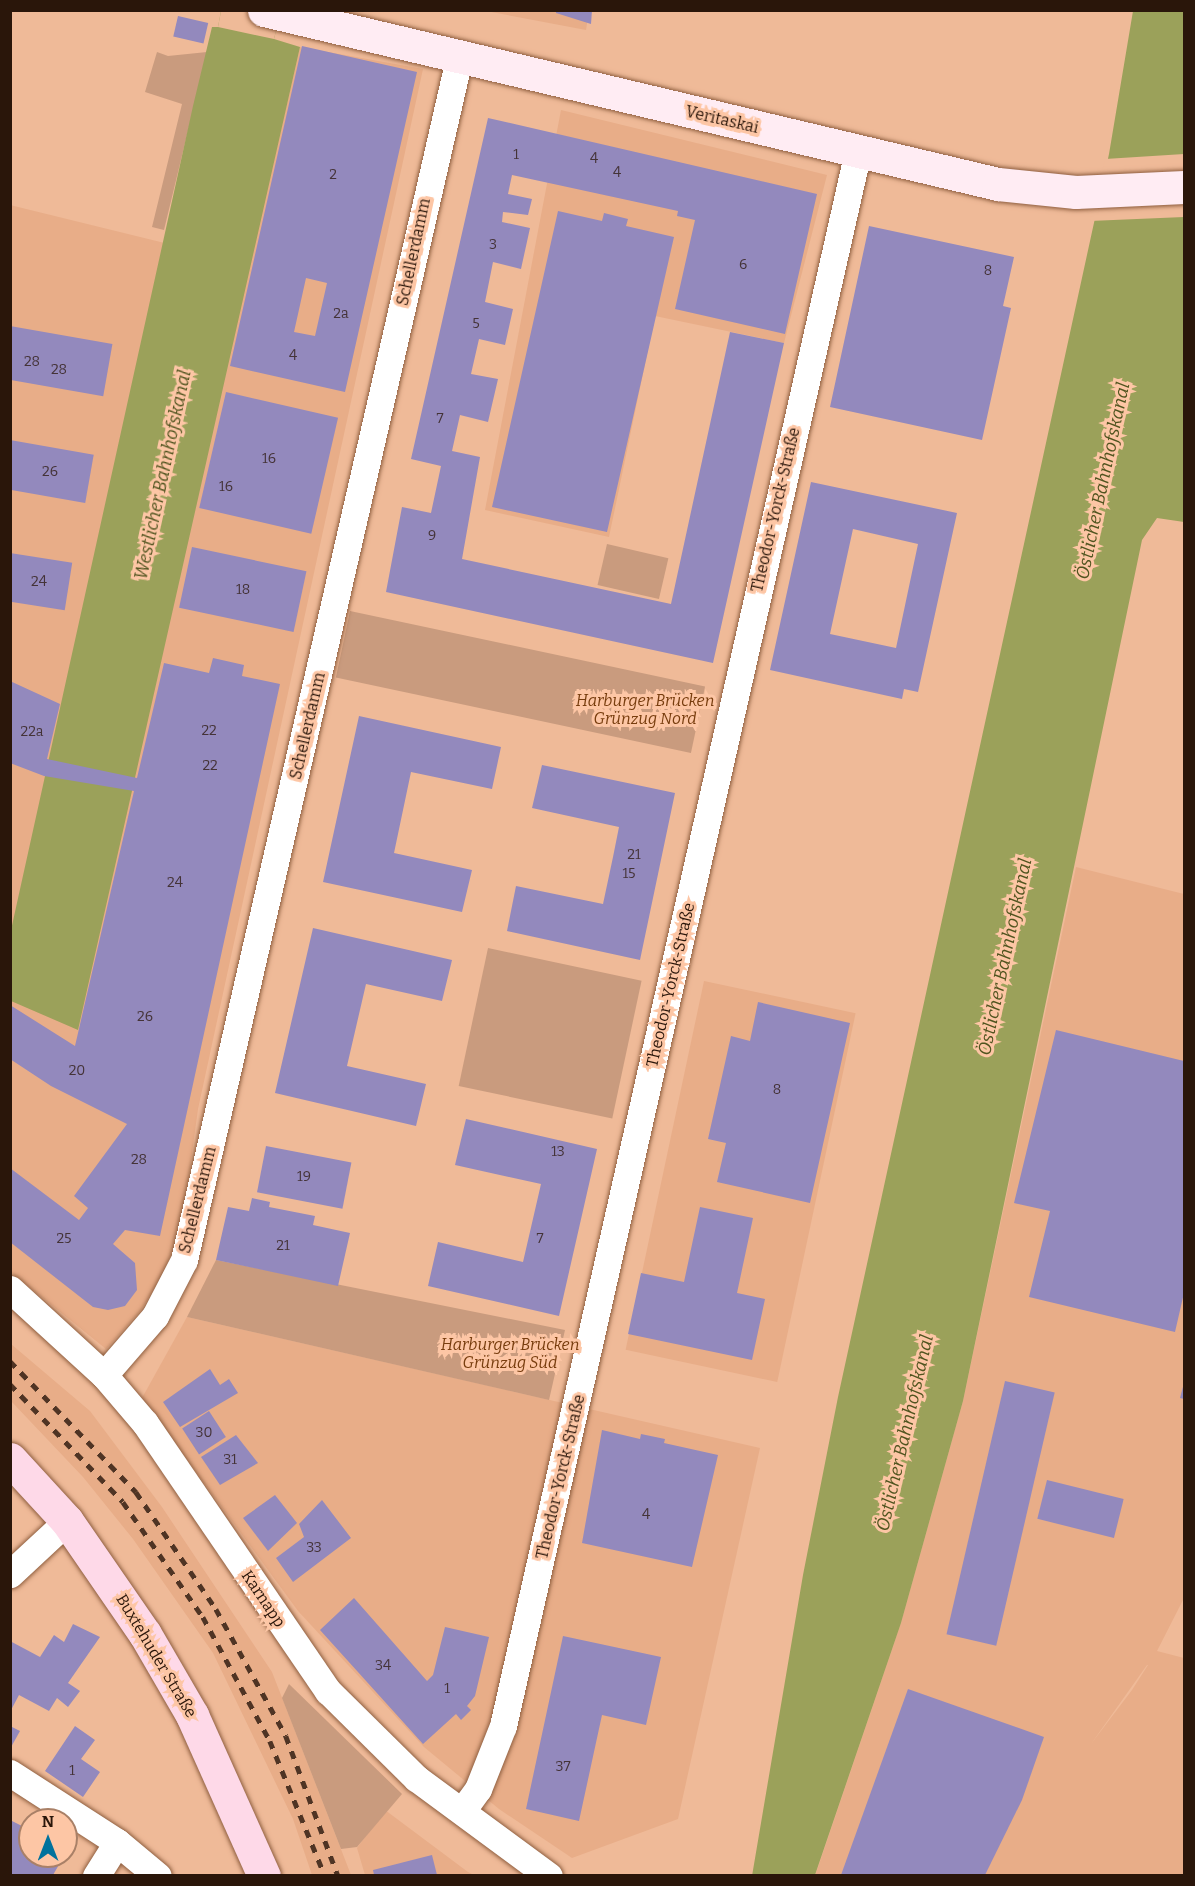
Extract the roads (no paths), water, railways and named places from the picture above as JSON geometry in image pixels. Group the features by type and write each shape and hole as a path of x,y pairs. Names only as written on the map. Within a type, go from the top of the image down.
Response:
{"main road":[{"name":"Veritaskai","path":"272,12 460,54 687,113 858,150 998,184 1087,191 1185,187"},
{"name":"Buxtehuder Straße","path":"10,1459 67,1521 181,1694 264,1875"}],"street":[{"name":"Schellerdamm","path":"104,1375 155,1316 183,1260 460,54"},
{"name":"Theodor-Yorck-Straße","path":"462,1811 478,1789 506,1714 858,150"},
{"name":"Karnapp","path":"10,1289 104,1375 145,1423 328,1691 416,1778 549,1875"},
{"path":"10,1574 67,1521"},
{"path":"10,1773 117,1842 159,1875"},
{"path":"96,1875 117,1842"}],"water":[{"name":"Westlicher Bahnhofskanal","path":"221,11 281,11 274,39 300,47 78,1030 11,1001 11,930 193,106 212,27 218,27"},
{"name":"Östlicher Bahnhofskanal","path":"1133,11 1184,11 1184,522 1157,518 1142,540 963,1401 901,1623 815,1875 752,1876 803,1575 838,1397 1109,154"}],"railway":[{"path":"10,1361 136,1492 216,1609 286,1736 338,1876"},
{"path":"10,1384 123,1502 203,1617 270,1741 325,1876"}],"park label":[{"name":"Harburger Brücken Grünzug Nord","path":"645,710"},
{"name":"Harburger Brücken Grünzug Süd","path":"510,1354"}]}
